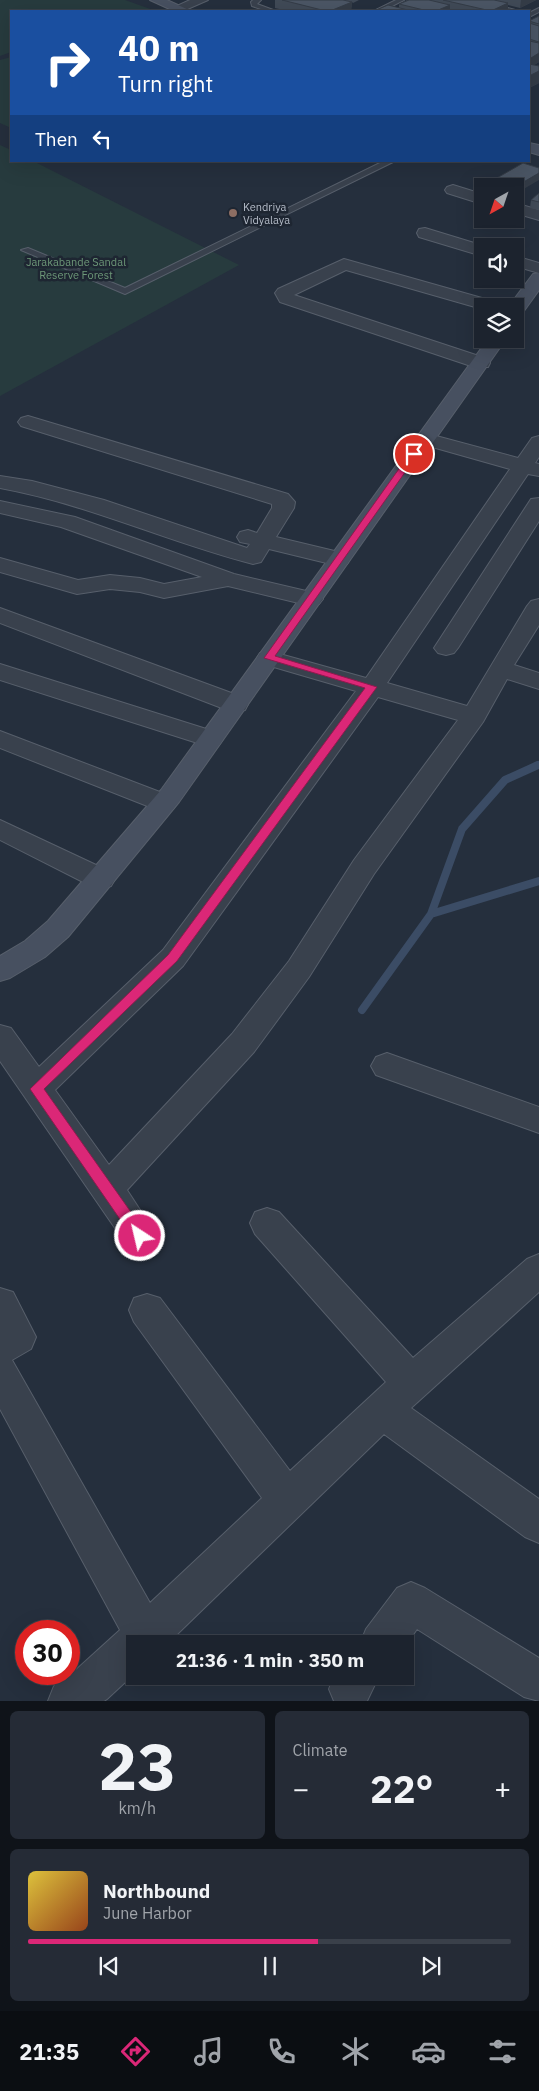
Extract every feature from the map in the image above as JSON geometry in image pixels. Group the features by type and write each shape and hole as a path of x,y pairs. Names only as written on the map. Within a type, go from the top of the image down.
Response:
{"main road":[{"path":"141,0 173,10"},
{"path":"156,0 174,10"},
{"path":"524,299 539,278"},
{"path":"0,970 35,949 58,929 164,803 491,348"}],"street":[{"path":"178,10 202,0"},
{"path":"453,190 474,196"},
{"path":"524,211 539,215"},
{"path":"425,233 474,248"},
{"path":"474,301 344,264 284,293 286,298 480,363"},
{"path":"524,264 539,268"},
{"path":"0,482 26,486 97,506 202,542 253,557 284,508 284,502 280,499 28,422"},
{"path":"424,439 531,468"},
{"path":"36,1089 173,958 531,468 539,442"},
{"path":"0,464 68,480 216,529 339,559"},
{"path":"446,648 539,504"},
{"path":"0,507 67,522 228,579 311,599"},
{"path":"0,565 77,586 110,582 140,585 164,591 228,579"},
{"path":"107,1189 243,1043 299,969 364,867 474,716 500,669 539,606"},
{"path":"0,615 236,704"},
{"path":"269,658 474,716"},
{"path":"500,669 539,681"},
{"path":"0,672 210,739"},
{"path":"0,739 164,803"},
{"path":"0,829 101,879"},
{"path":"0,1037 140,1236"},
{"path":"387,1066 539,1120"},
{"path":"267,1223 412,1384"},
{"path":"146,1635 382,1410 539,1270"},
{"path":"0,1304 18,1337 0,1348"},
{"path":"147,1310 287,1499"},
{"path":"0,1373 135,1635"},
{"path":"382,1410 539,1523"},
{"path":"387,1635 411,1602 539,1682"},
{"path":"69,1701 92,1684 126,1654"}],"lane":[{"path":"258,0 254,2 254,5 270,10"},
{"path":"379,10 401,0"},
{"path":"469,0 512,10"},
{"path":"25,250 125,291 389,162"}],"green space":[{"path":"0,0 125,0 153,10 10,10 10,52 0,56"},
{"path":"10,57 10,128 0,123 0,60"},
{"name":"Jarakabande Sandal Reserve Forest","path":"0,145 10,150 10,162 35,162 239,265 0,396"}],"building":[{"path":"282,0 343,0 352,2 332,10 322,10"},
{"path":"409,0 429,0 450,5 438,10 424,10 399,4"},
{"path":"443,0 494,0 508,3 493,10"},
{"path":"388,5 408,10 376,10"},
{"path":"539,16 539,24 530,20"},
{"path":"530,23 539,26 539,42 530,39"},
{"path":"530,41 539,43 539,53 531,58"},
{"path":"530,64 539,66 539,71 530,76"},
{"path":"523,163 539,168 539,173 524,182 524,178 497,178"},
{"path":"539,193 539,202 531,200"}],"waterway":[{"path":"535,766 539,764"},
{"path":"431,914 462,829 505,780 538,765"},
{"path":"431,914 539,881"},
{"path":"362,1010 431,914"}],"place":[{"name":"Kendriya Vidyalaya","path":"233,213"}],"route":[{"path":"140,1236 36,1089 173,958 372,687 269,658 414,454"}]}
